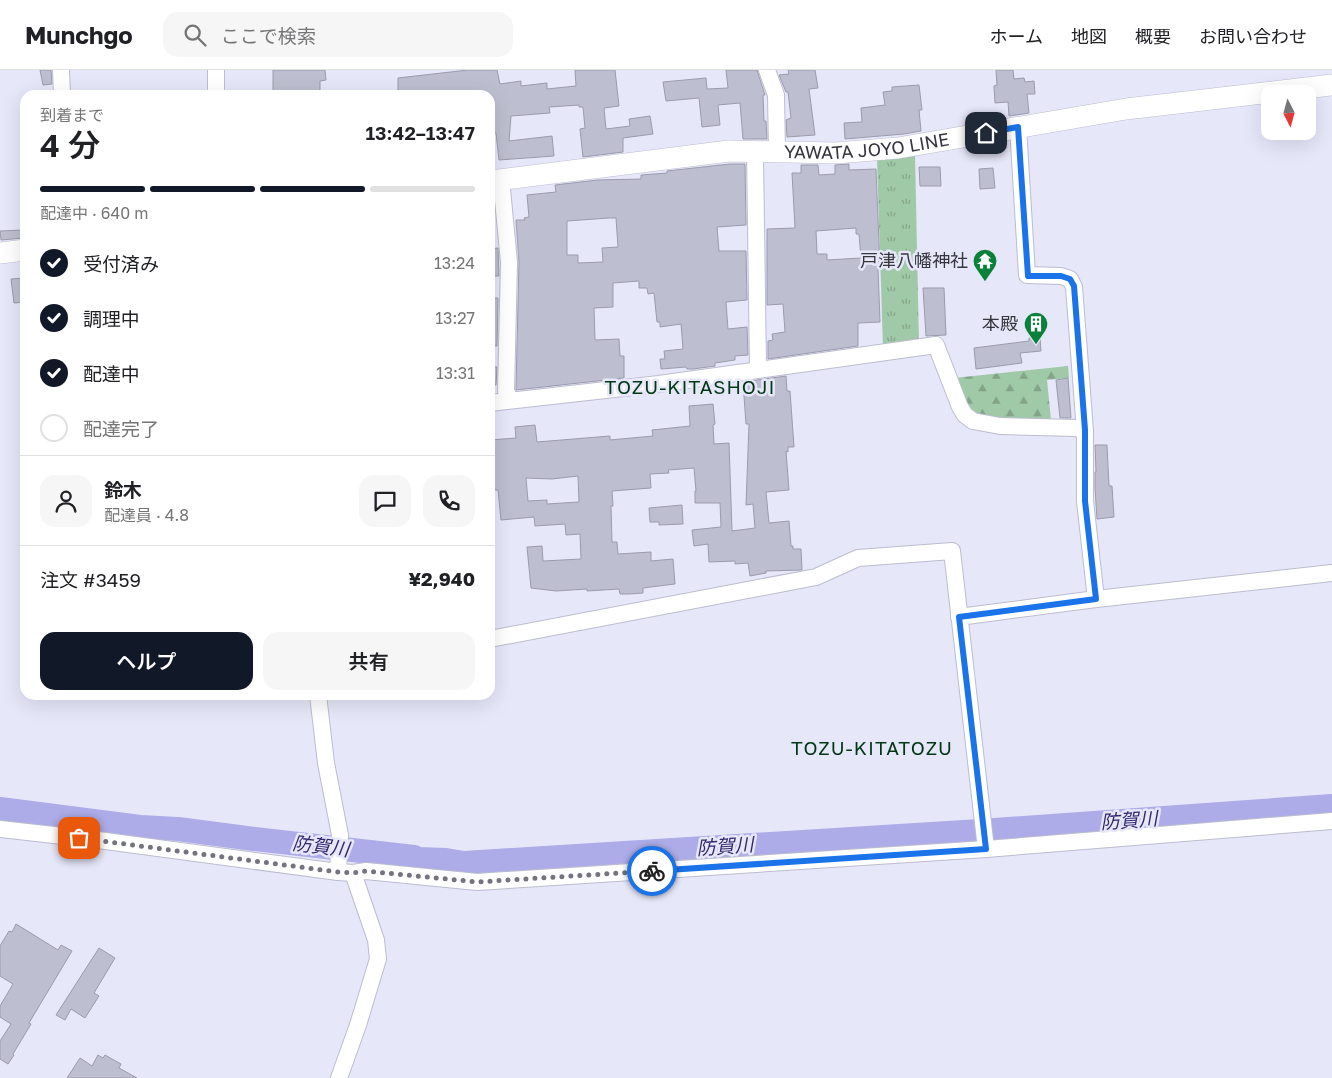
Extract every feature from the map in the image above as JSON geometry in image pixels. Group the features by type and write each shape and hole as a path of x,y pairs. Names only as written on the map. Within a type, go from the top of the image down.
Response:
{"main road":[{"name":"YAWATA JOYO LINE","path":"496,180 729,150 836,154 898,148 1126,109 1332,85"},
{"path":"0,253 20,251"}],"street":[{"path":"61,70 62,90"},
{"path":"216,70 216,90"},
{"path":"767,70 776,95 777,152"},
{"path":"1018,127 1028,276 1061,276 1070,279 1074,286 1085,430 1085,501 1096,599"},
{"path":"755,151 758,369"},
{"path":"496,180 509,262 506,391 510,400"},
{"path":"495,402 659,384 936,345 960,407 965,415 973,421 1000,426 1076,428 1085,430"},
{"path":"495,638 816,577 858,558 952,550 986,849"},
{"path":"959,617 1096,599 1332,573"},
{"path":"319,700 326,763 340,835 343,870 376,940 378,959 358,1025 339,1078"},
{"path":"0,829 343,870 477,882 986,849 1332,821"}],"green space":[{"path":"915,154 919,343 883,348 877,159"},
{"path":"1068,366 1069,378 1047,380 1051,420 999,421 971,414 954,378"}],"building":[{"path":"40,70 51,70 52,84 43,85"},
{"path":"273,70 325,70 326,80 320,81 320,90 273,90"},
{"path":"468,70 497,70 500,84 521,81 521,86 547,83 547,89 576,86 575,70 615,70 619,106 604,108 606,129 630,126 629,119 650,116 653,134 623,138 623,152 583,157 580,129 585,128 583,107 579,107 579,105 549,107 550,113 511,116 509,141 552,136 554,156 499,160 495,133 495,90 398,90 398,78"},
{"path":"726,70 757,70 765,95 763,95 764,121 766,121 767,139 743,139 740,103 718,105 720,125 702,127 699,98 666,101 663,82 706,78 707,89 728,88"},
{"path":"788,70 815,70 818,88 809,89 815,135 787,137 786,120 791,118 788,92 786,92 779,75 789,74"},
{"path":"996,70 1013,70 1014,79 1024,78 1025,82 1034,81 1035,94 1027,94 1029,113 1009,116 1008,102 995,103 994,86 997,85"},
{"path":"919,85 922,110 919,110 921,131 845,139 844,123 862,122 861,108 885,105 883,92 892,91 892,87"},
{"path":"745,164 746,225 717,227 719,251 746,251 747,300 726,302 728,329 747,327 748,355 735,356 735,360 715,363 715,366 693,369 687,369 686,367 661,369 660,359 665,359 664,351 683,349 681,324 660,327 660,322 657,322 654,293 648,294 647,288 639,288 639,281 613,283 613,307 594,308 595,340 619,339 620,356 624,356 624,378 516,390 519,262 516,220 525,220 524,218 529,217 527,195 556,192 555,185 598,180 641,179 641,175 667,173 667,171","holes":["616,218 618,247 602,248 603,262 578,263 578,255 567,255 567,221"]},
{"path":"849,164 849,170 876,169 880,322 858,323 858,346 768,359 768,341 773,340 772,334 785,332 783,304 767,305 767,229 795,228 792,173 801,173 801,165 818,165 819,175 835,174 835,165","holes":["856,228 856,234 859,234 861,258 827,260 827,254 817,254 816,231"]},
{"path":"919,167 940,167 941,186 920,186"},
{"path":"993,168 995,188 980,189 979,169"},
{"path":"20,230 20,238 1,240 0,231"},
{"path":"495,248 498,248 499,276 495,276"},
{"path":"20,278 20,302 14,303 11,279"},
{"path":"923,288 944,288 946,335 926,336"},
{"path":"495,298 498,298 497,346 495,346"},
{"path":"1040,337 1041,351 1020,353 1022,363 976,369 974,348 1029,341 1029,338"},
{"path":"495,367 497,367 496,385"},
{"path":"786,376 787,391 790,391 794,447 788,447 788,452 786,451 789,490 766,492 769,523 789,521 791,546 793,546 793,549 801,549 802,570 766,571 766,573 750,576 748,563 735,564 735,561 709,562 708,544 694,546 692,530 721,527 720,503 695,503 694,468 668,470 669,473 650,474 651,488 612,491 612,542 617,542 618,554 651,552 651,561 673,559 675,584 643,588 643,593 629,594 620,594 619,589 556,591 531,588 527,547 542,546 543,561 581,559 580,534 566,535 565,524 535,526 534,517 501,520 498,490 495,490 495,440 516,438 515,427 535,425 537,442 610,436 610,440 653,436 652,430 690,426 689,406 713,404 714,444 729,443 732,531 755,528 753,504 746,505 749,424 746,424 743,382","holes":["578,476 579,502 547,504 547,500 528,501 526,478 552,479"]},
{"path":"1068,378 1071,418 1060,418 1056,380"},
{"path":"1095,445 1107,445 1109,486 1112,486 1114,517 1097,519"},
{"path":"682,505 683,524 659,525 659,522 650,522 649,508"},
{"path":"16,924 58,950 61,945 72,951 29,1023 31,1024 8,1064 0,1059 0,1041 11,1024 0,1017 0,1006 13,984 0,976 0,946 9,931 12,932"},
{"path":"99,948 115,958 94,993 99,996 85,1018 71,1009 65,1020 56,1015"},
{"path":"98,1055 103,1058 105,1055 121,1064 119,1068 137,1078 67,1078 80,1058 92,1066"}],"waterway":[{"name":"防賀川","path":"0,809 140,827 178,829 464,863 980,831 1332,806"}],"way so far":[{"path":"79,838 338,872 353,873 366,871 477,882 652,871"}],"place":[{"name":"戸津八幡神社","path":"985,282"},
{"name":"本殿","path":"1036,345"}],"district":[{"name":"TOZU-KITASHOJI","path":"690,387"},
{"name":"TOZU-KITATOZU","path":"872,748"}],"route":[{"path":"652,871 986,849 959,617 1096,599 1085,501 1085,430 1074,286 1070,279 1061,276 1028,276 1018,127 986,133"}]}
